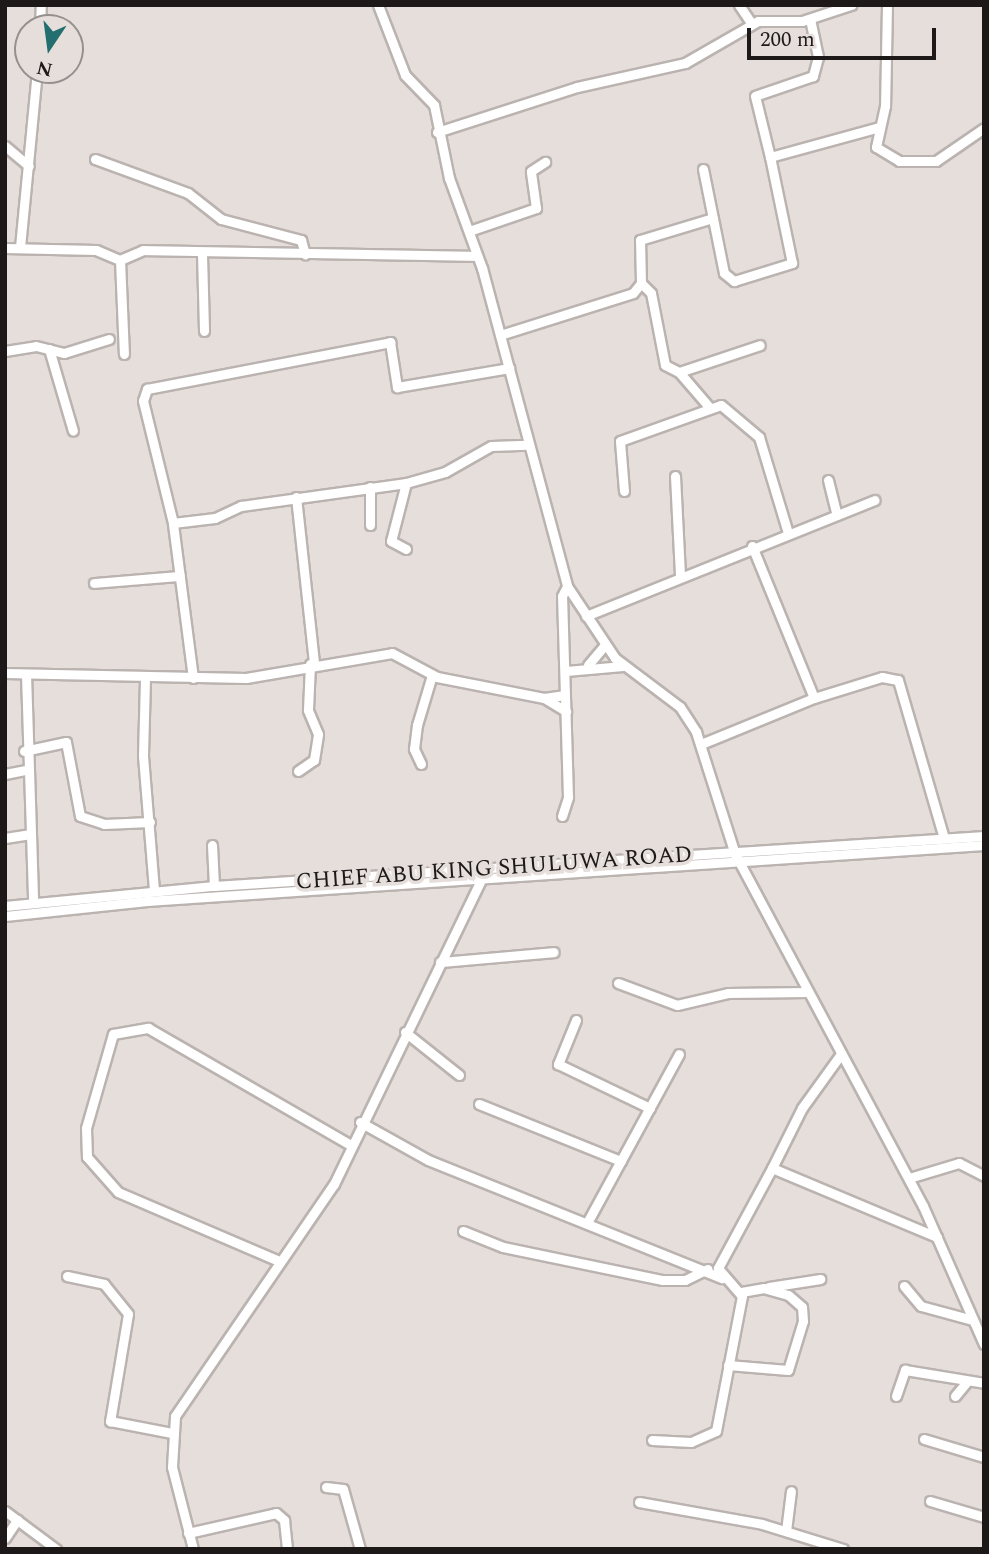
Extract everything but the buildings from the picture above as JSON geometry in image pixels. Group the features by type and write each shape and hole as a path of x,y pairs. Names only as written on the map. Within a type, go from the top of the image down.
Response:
{"street":[{"path":"378,5 405,75 434,105 437,132 500,335 527,445 568,586 605,645 623,666 680,707 701,744 735,854 909,1178 984,1344"},
{"path":"739,5 752,24"},
{"path":"437,132 577,87 685,63 752,24 810,19 851,5"},
{"path":"887,5 880,127 876,147 903,161 936,161 984,128"},
{"path":"703,169 728,279 792,263 755,96 813,76 818,57 810,19"},
{"path":"20,247 36,84"},
{"path":"770,157 880,127"},
{"path":"5,146 29,166"},
{"path":"95,159 188,193 221,219 301,240 305,254"},
{"path":"469,231 536,208 531,172 545,162"},
{"path":"500,335 633,293 641,283 640,240 713,218"},
{"path":"5,248 96,250 120,260 143,250 202,254 477,256"},
{"path":"202,254 205,331"},
{"path":"120,260 124,354"},
{"path":"641,283 651,293 665,365 679,372 710,408"},
{"path":"5,351 49,349 64,353 110,339"},
{"path":"193,678 173,523 143,401 147,388 390,342 397,387 509,368"},
{"path":"679,372 760,345"},
{"path":"49,349 73,430"},
{"path":"624,491 616,446 620,441 721,405 759,437 788,533"},
{"path":"173,523 296,497 406,483 445,472 491,446 527,445"},
{"path":"675,476 680,576"},
{"path":"828,480 837,514"},
{"path":"406,483 391,541 406,549"},
{"path":"370,487 370,524"},
{"path":"296,497 312,664 309,710 318,734 314,760 299,771"},
{"path":"586,616 752,546 875,500"},
{"path":"752,546 814,698"},
{"path":"94,583 180,576"},
{"path":"562,816 566,671 562,596 568,586"},
{"path":"586,666 605,645"},
{"path":"5,673 145,679 246,678 312,664 392,653 435,678 544,698 565,695"},
{"path":"566,671 586,666 623,666"},
{"path":"26,674 29,686 24,751 33,902"},
{"path":"29,686 37,676"},
{"path":"701,744 814,698 882,677 898,680 944,838"},
{"path":"421,764 417,725 435,678"},
{"path":"145,679 154,891"},
{"path":"544,698 566,711"},
{"path":"24,751 66,743 80,816 104,824 150,822"},
{"path":"5,774 25,770"},
{"path":"5,838 31,834"},
{"name":"CHIEF ABU KING SHULUWA ROAD","path":"5,906 214,886 984,836"},
{"path":"212,845 214,886"},
{"path":"5,916 984,845"},
{"path":"340,879 340,890"},
{"path":"193,1549 172,1466 173,1433 183,1400 334,1184 360,1122 480,882"},
{"path":"440,962 554,952"},
{"path":"618,983 677,1005 728,993 808,992"},
{"path":"576,1020 558,1064 650,1108"},
{"path":"279,1261 118,1192 87,1157 86,1128 113,1034 148,1028 351,1145"},
{"path":"405,1032 459,1075"},
{"path":"588,1221 679,1054"},
{"path":"463,1231 503,1247 663,1280 705,1271 719,1263 814,1088 841,1054"},
{"path":"479,1104 621,1161"},
{"path":"360,1122 428,1160 588,1221 722,1278 741,1292 820,1279"},
{"path":"909,1178 959,1163 984,1176"},
{"path":"772,1168 937,1237"},
{"path":"719,1263 722,1278"},
{"path":"67,1276 104,1284 128,1314 110,1421 173,1433"},
{"path":"904,1286 921,1306 972,1320"},
{"path":"728,1365 771,1373 794,1363 804,1311 788,1295 764,1288"},
{"path":"652,1440 691,1442 713,1434 741,1292"},
{"path":"895,1396 905,1370 966,1383 984,1383"},
{"path":"955,1396 966,1383"},
{"path":"924,1439 984,1457"},
{"path":"326,1486 343,1489 359,1549"},
{"path":"786,1531 791,1490"},
{"path":"930,1501 984,1517"},
{"path":"639,1502 786,1531 843,1549"},
{"path":"5,1511 56,1549"},
{"path":"188,1532 276,1513 284,1520 287,1549"},
{"path":"5,1538 17,1520"}]}
